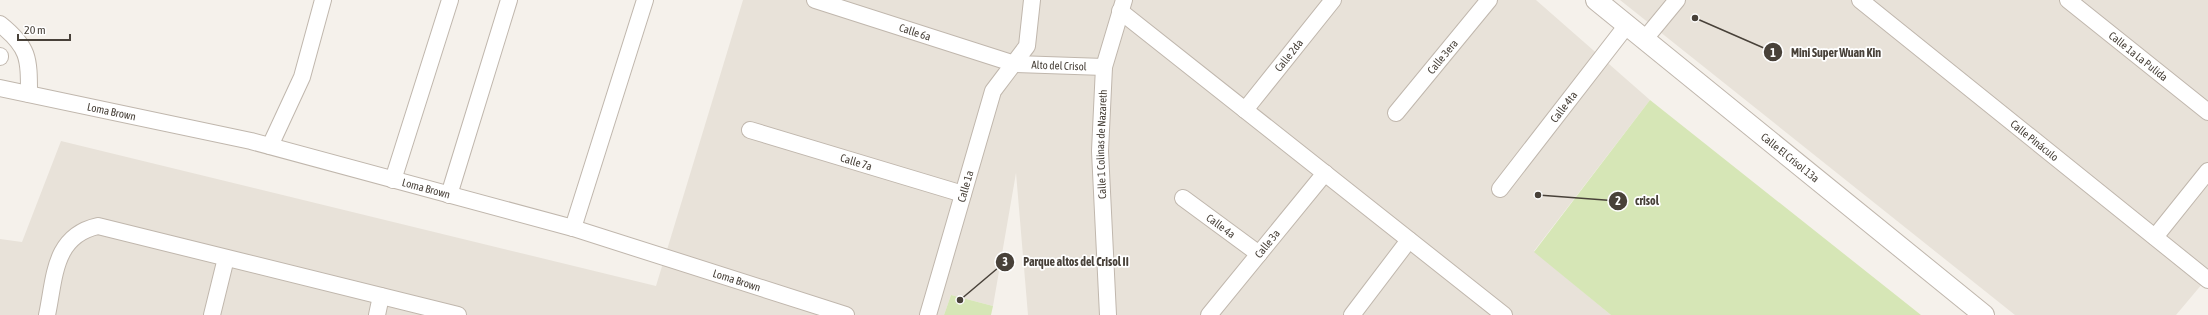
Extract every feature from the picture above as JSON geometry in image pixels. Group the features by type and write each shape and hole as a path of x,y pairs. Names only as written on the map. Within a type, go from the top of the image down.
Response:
{"street":[{"path":"270,146 302,77 323,0"},
{"path":"393,180 450,0"},
{"path":"449,195 509,0"},
{"path":"574,228 645,0"},
{"name":"Calle 6a","path":"815,0 1015,64"},
{"name":"Calle 1a","path":"928,315 993,91 1015,64 1027,46 1032,0"},
{"name":"Calle 3era","path":"1396,113 1489,0"},
{"name":"Calle El Crisol 13a","path":"1596,0 1984,315"},
{"path":"1644,40 1677,0"},
{"name":"Calle Pináculo","path":"1860,0 2208,280"},
{"name":"Calle 1a La Pulida","path":"2068,0 2208,112"},
{"name":"Calle 2da","path":"1245,110 1325,3"},
{"path":"1122,5 1245,110 1501,314"},
{"name":"Calle 1 Colinas de Nazareth","path":"1108,315 1100,151 1104,67 1122,5"},
{"path":"0,24 18,38 25,54 29,71 29,94"},
{"name":"Calle 4ta","path":"1500,189 1627,26"},
{"name":"Alto del Crisol","path":"1015,64 1104,67"},
{"name":"Loma Brown","path":"0,88 270,146 574,228 846,315"},
{"name":"Calle 7a","path":"750,130 963,194"},
{"path":"2155,237 2208,170"},
{"name":"Calle 3a","path":"1209,315 1325,173"},
{"name":"Calle 4a","path":"1183,198 1260,254"},
{"path":"47,315 60,255 70,240 86,229 98,226 458,315"},
{"path":"1352,315 1409,240"},
{"path":"212,315 226,258"},
{"path":"377,315 381,296"}],"shaded area":[{"path":"743,0 1536,0 1650,100 1534,251 1611,315 1028,315 1016,173 993,306 951,295 944,315 0,315 0,239 22,242 61,141 656,286"},
{"path":"1620,0 2208,0 2208,277 2176,315 2015,315"}],"green space":[{"path":"1650,100 1921,315 1611,315 1534,252"},
{"path":"951,295 993,306 991,315 944,315"}],"place":[{"name":"Mini Super Wuan Kin","path":"1695,18"},
{"name":"crisol","path":"1538,195"},
{"name":"Parque altos del Crisol II","path":"960,300"}]}
